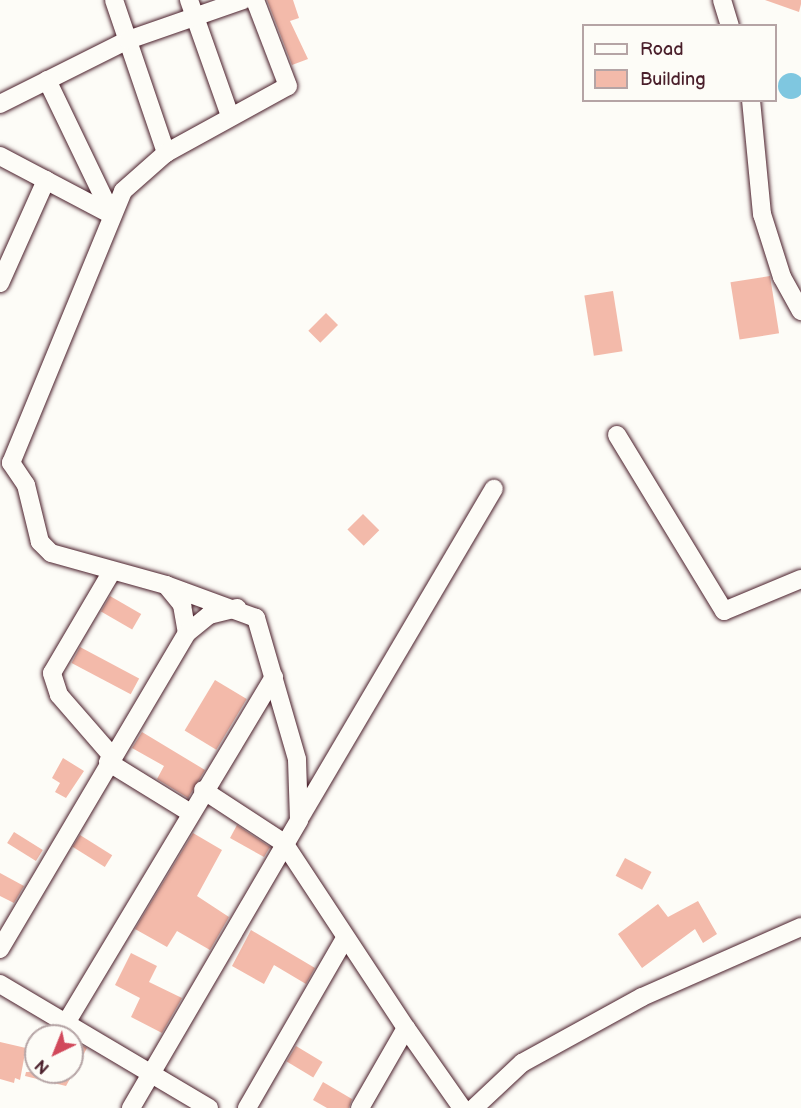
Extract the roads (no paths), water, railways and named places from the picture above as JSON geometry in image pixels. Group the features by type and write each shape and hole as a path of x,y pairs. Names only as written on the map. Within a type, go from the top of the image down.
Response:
{"street":[{"path":"114,0 166,153"},
{"path":"0,104 191,7 243,0"},
{"path":"255,0 288,86 166,153 132,179 112,215 6,462 26,485 45,548 58,557 166,585 239,608 256,618 297,759 299,820"},
{"path":"722,0 729,24"},
{"path":"191,7 230,116"},
{"path":"47,80 112,215"},
{"path":"751,102 762,214 782,277 801,311"},
{"path":"0,156 112,215"},
{"path":"0,283 46,180"},
{"path":"617,435 723,611 801,579"},
{"path":"131,1108 284,843 494,489"},
{"path":"112,571 52,673 59,695 110,759 189,812"},
{"path":"166,585 182,605 187,633"},
{"path":"0,948 110,759 187,633 209,615 239,608"},
{"path":"66,1023 189,812 274,677"},
{"path":"203,790 284,843 405,1028 462,1108"},
{"path":"474,1108 528,1060 642,998 801,927"},
{"path":"247,1108 345,938"},
{"path":"0,984 209,1108"},
{"path":"360,1108 405,1028"}],"water":[{"path":"791,73 800,77 802,92 800,95 791,99 782,95 778,86 782,77"}]}
